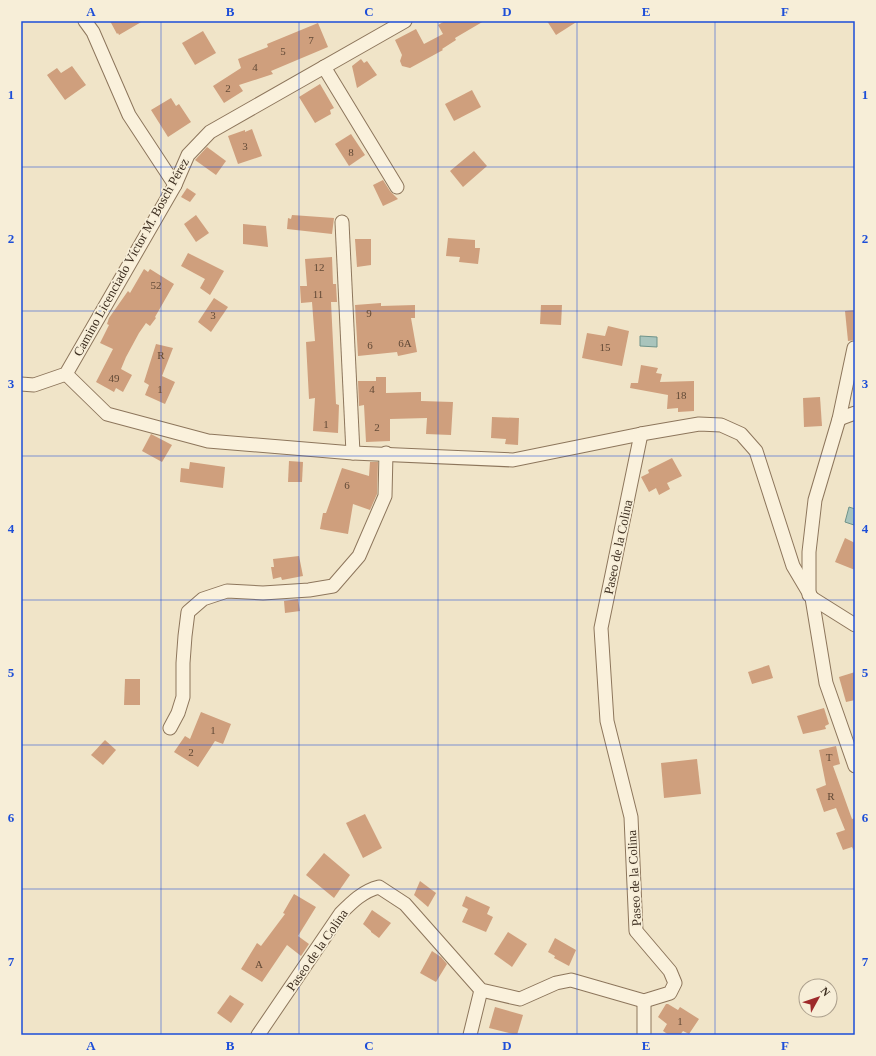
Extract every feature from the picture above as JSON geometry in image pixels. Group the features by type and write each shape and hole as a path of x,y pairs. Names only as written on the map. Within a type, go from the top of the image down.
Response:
{"street":[{"path":"85,21 92,32 129,115 175,185"},
{"name":"Camino Licenciado Víctor M. Bosch Pérez","path":"66,374 175,185 188,156 210,132 405,21"},
{"path":"324,67 397,187"},
{"path":"342,222 353,453"},
{"path":"854,348 839,419 815,500 810,552 810,596 826,683 855,766"},
{"path":"21,384 34,385 66,374 107,414 208,441 353,453 386,453 513,460 641,434 699,424 721,425 741,434 756,451 792,566 810,596 855,625"},
{"path":"839,419 855,414"},
{"name":"Paseo de la Colina","path":"641,434 601,628 607,721 631,817 636,931 670,972 675,983 670,993 644,1001"},
{"path":"170,728 178,713 183,697 183,663 188,612 203,599 227,590 263,593 309,590 333,586 359,556 385,496 386,453"},
{"name":"Paseo de la Colina","path":"258,1035 341,913 355,899 370,889 379,887 404,904 481,990"},
{"path":"470,1035 481,990 520,999 556,983 571,980 644,1001 644,1035"}],"water":[{"path":"640,336 657,337 657,347 640,346"},
{"path":"849,507 855,509 854,525 845,522"}],"building":[{"path":"110,21 143,21 119,35"},
{"path":"445,21 484,21 455,38 456,40 442,49 443,50 410,68 402,66 400,61 402,55 395,40 416,29 424,44 443,34 438,25"},
{"path":"547,21 578,21 556,35"},
{"path":"318,23 328,47 271,71 273,74 239,85 243,91 224,103 213,86 241,68 238,59 268,47 267,44"},
{"path":"203,31 216,53 195,65 182,43"},
{"path":"361,59 364,63 367,61 377,75 357,88 352,66"},
{"path":"72,66 86,85 65,100 47,75 57,68 61,73"},
{"path":"320,84 334,108 330,110 331,114 315,123 299,97"},
{"path":"472,90 481,107 454,121 445,104"},
{"path":"171,98 176,106 179,104 191,122 168,137 151,110"},
{"path":"252,129 262,156 238,164 228,136"},
{"path":"351,134 365,155 349,166 335,144"},
{"path":"207,147 226,161 216,175 195,160"},
{"path":"474,151 487,166 463,187 450,171"},
{"path":"383,180 390,191 398,199 383,206 373,185"},
{"path":"187,188 196,194 190,202 181,197"},
{"path":"196,215 209,233 196,242 184,224"},
{"path":"292,215 334,218 332,234 287,229 288,218 291,219"},
{"path":"243,224 266,226 268,247 243,244"},
{"path":"448,238 475,240 475,248 480,248 478,264 459,262 460,257 446,256"},
{"path":"355,239 371,239 371,265 357,267"},
{"path":"188,253 224,271 210,295 200,288 205,279 181,266"},
{"path":"332,257 333,284 336,284 337,302 331,302 336,404 339,405 338,433 313,431 315,398 309,399 306,342 315,341 312,302 301,303 300,286 307,286 305,259"},
{"path":"144,269 148,272 150,269 174,284 155,317 156,318 150,326 146,323 126,357 121,369 132,375 123,392 116,388 114,392 96,382 113,349 100,343 109,325 107,324 109,318 128,291 130,293"},
{"path":"214,298 228,307 211,332 198,322"},
{"path":"381,303 381,306 415,305 415,318 411,318 417,352 398,356 397,352 358,356 355,305"},
{"path":"541,305 562,305 561,325 540,324"},
{"path":"855,310 855,340 848,341 845,311"},
{"path":"608,326 629,331 622,366 582,358 587,333 605,336"},
{"path":"156,344 173,348 162,376 175,382 165,404 145,395 149,385 144,382"},
{"path":"641,365 658,368 656,373 662,374 660,382 694,381 694,411 678,412 678,408 667,409 668,395 630,388 631,383 638,383"},
{"path":"376,377 386,377 386,393 421,392 421,401 453,402 451,435 426,434 427,418 390,419 390,441 366,442 364,405 359,406 358,381 376,381"},
{"path":"820,397 822,426 804,427 803,398"},
{"path":"492,417 519,418 518,445 505,444 506,439 491,438"},
{"path":"151,434 172,445 162,462 142,451"},
{"path":"672,458 682,476 667,483 670,489 659,495 656,488 649,492 641,477 649,473 648,470"},
{"path":"289,461 303,462 302,482 288,482"},
{"path":"190,462 225,467 223,488 180,482 181,468 189,469"},
{"path":"370,462 378,462 377,494 370,510 353,504 348,534 320,529 323,513 326,513 342,468 369,476"},
{"path":"845,538 855,543 855,570 835,562"},
{"path":"299,556 303,576 282,580 281,577 273,579 271,567 274,567 273,559"},
{"path":"298,599 300,611 285,613 284,601"},
{"path":"769,665 773,678 752,684 748,672"},
{"path":"855,672 855,700 846,702 839,677"},
{"path":"125,679 140,679 140,705 124,705"},
{"path":"824,708 829,724 825,726 826,729 803,734 797,716"},
{"path":"201,712 231,724 223,744 215,741 198,767 174,752 185,736 190,739"},
{"path":"105,740 116,750 103,765 91,755"},
{"path":"836,746 840,764 833,766 852,819 855,818 855,853 852,847 843,850 836,833 845,830 836,808 824,812 816,789 826,785 819,750"},
{"path":"697,759 701,794 664,798 661,763"},
{"path":"365,814 382,848 363,858 346,823"},
{"path":"324,853 350,875 334,898 306,875"},
{"path":"420,881 436,893 428,907 414,895"},
{"path":"294,894 316,907 298,936 309,944 301,956 287,945 262,982 241,969 257,943 261,946 285,914 283,913"},
{"path":"466,896 490,907 487,914 493,917 486,932 462,922 468,909 462,906"},
{"path":"372,910 391,923 379,938 363,924"},
{"path":"508,932 527,944 512,967 494,954"},
{"path":"555,938 576,950 569,966 554,958 555,956 548,952"},
{"path":"432,951 441,957 447,964 436,982 420,973"},
{"path":"230,995 244,1004 231,1023 217,1013"},
{"path":"666,1004 678,1010 680,1007 699,1019 689,1034 683,1031 680,1035 669,1035 663,1031 667,1024 658,1017"},
{"path":"495,1007 523,1015 517,1035 489,1028"}]}
